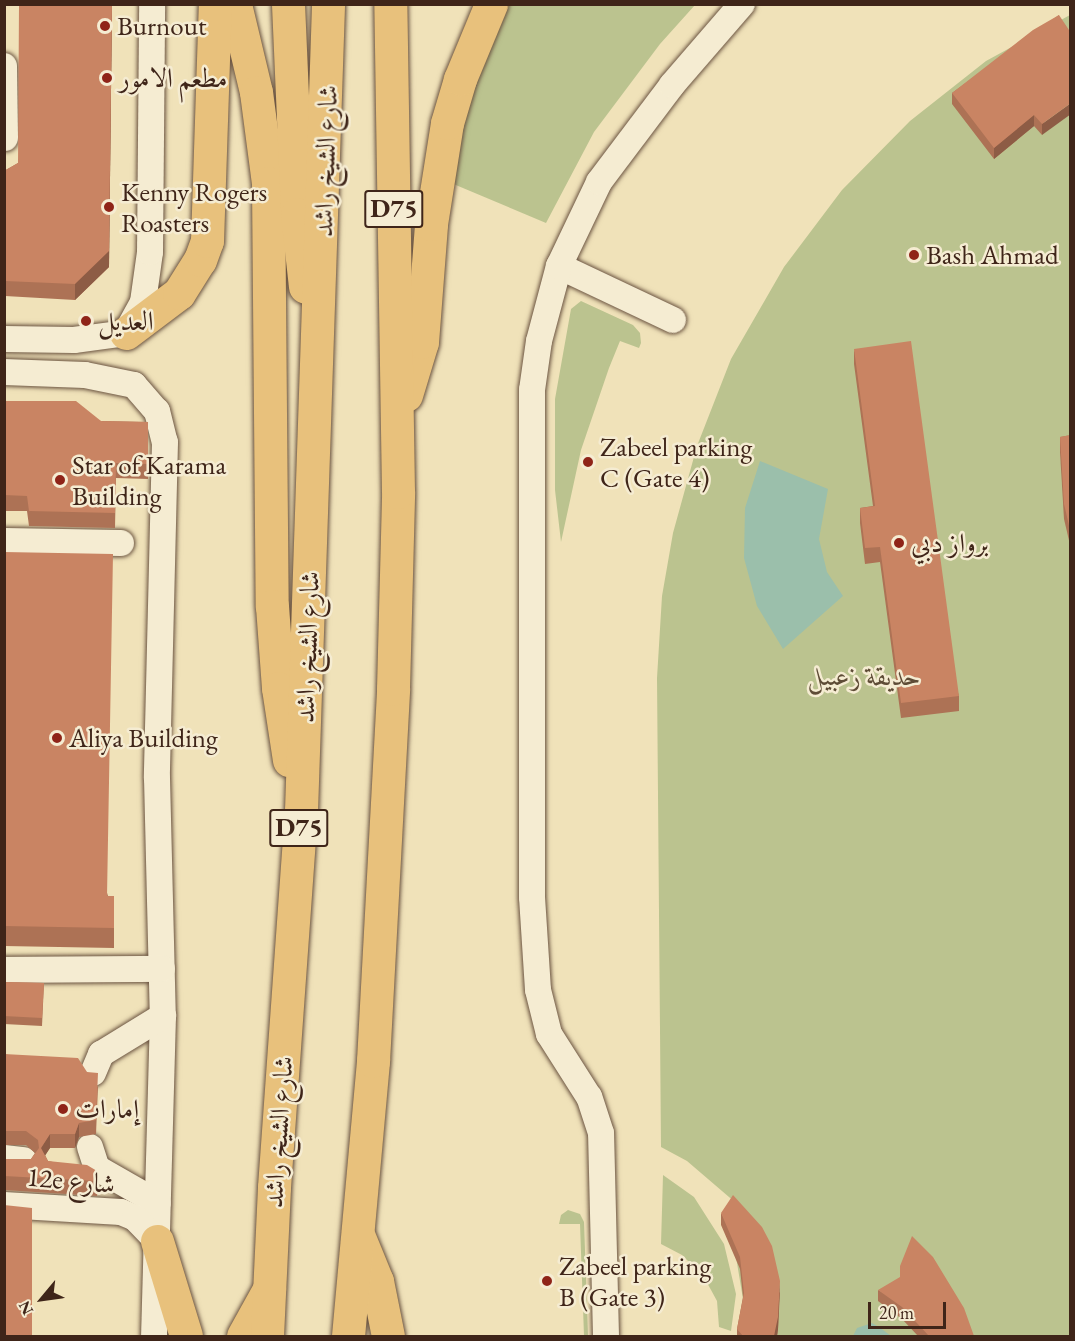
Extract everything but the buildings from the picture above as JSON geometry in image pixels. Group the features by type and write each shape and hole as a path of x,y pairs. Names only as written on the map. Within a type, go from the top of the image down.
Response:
{"main road":[{"path":"126,333 179,293 200,260 207,241 215,4"},
{"path":"235,4 256,92 268,183 268,462 274,647 283,730 301,811"},
{"path":"288,4 297,214 318,368"},
{"name":"شارع الشيخ راشد","path":"267,1336 301,811 318,368 328,4"},
{"name":"D75","path":"348,1336 359,1237 385,886 393,689 398,413 390,4"},
{"path":"398,413 422,342 431,224 447,123 460,79 491,4"},
{"name":"D75","path":"359,1237 377,1281 388,1336"},
{"path":"157,1241 186,1336"},
{"name":"شارع الشيخ راشد","path":"243,1336 269,1288"}],"street":[{"path":"4,339 74,340 126,333 143,302 150,268 152,4"},
{"path":"606,1336 601,1133 589,1097 561,1056 541,1009 532,897 532,390 539,341 559,266 585,209 622,148 742,4"},
{"path":"4,66 5,138"},
{"path":"559,266 673,320"},
{"path":"4,372 119,380 134,385 157,411 165,442 157,778 163,1016 154,1336"},
{"path":"4,541 121,543"},
{"path":"4,970 162,969"},
{"path":"93,1073 101,1054 163,1016"},
{"path":"65,1163 92,1155 158,1203"},
{"name":"12e شارع","path":"4,1205 121,1212 135,1218 157,1241"}],"green space":[{"path":"505,5 695,5 660,44 594,132 546,223 451,183 457,138 479,64"},
{"name":"حديقة زعبيل","path":"1070,15 1070,1336 738,1336 744,1305 735,1251 736,1203 687,1161 661,1147 657,678 662,596 673,533 697,446 731,359 784,267 842,190 910,121 986,61"},
{"path":"581,301 633,325 640,333 641,343 639,348 620,341 609,368 581,450 561,542 555,490 555,399 571,309"},
{"path":"663,1175 694,1197 724,1244 736,1294 731,1331 719,1327 717,1301 704,1277 682,1255 661,1244"},
{"path":"568,1210 580,1214 584,1222 588,1336 584,1336 580,1224 559,1224 561,1215"}],"shaded area":[{"path":"760,461 828,489 819,539 827,572 843,596 783,649 757,606 744,558 745,508"},
{"path":"872,1323 891,1336 853,1336 857,1328"}],"place":[{"name":"Burnout","path":"105,26"},
{"name":"مطعم الامور","path":"107,78"},
{"name":"Kenny Rogers Roasters","path":"109,207"},
{"name":"Bash Ahmad","path":"914,255"},
{"name":"العديل","path":"86,321"},
{"name":"Zabeel parking C (Gate 4)","path":"588,462"},
{"name":"Star of Karama Building","path":"60,480"},
{"name":"برواز دبي","path":"899,543"},
{"name":"Aliya Building","path":"57,738"},
{"name":"إمارات","path":"63,1109"},
{"name":"Zabeel parking B (Gate 3)","path":"547,1281"}]}
